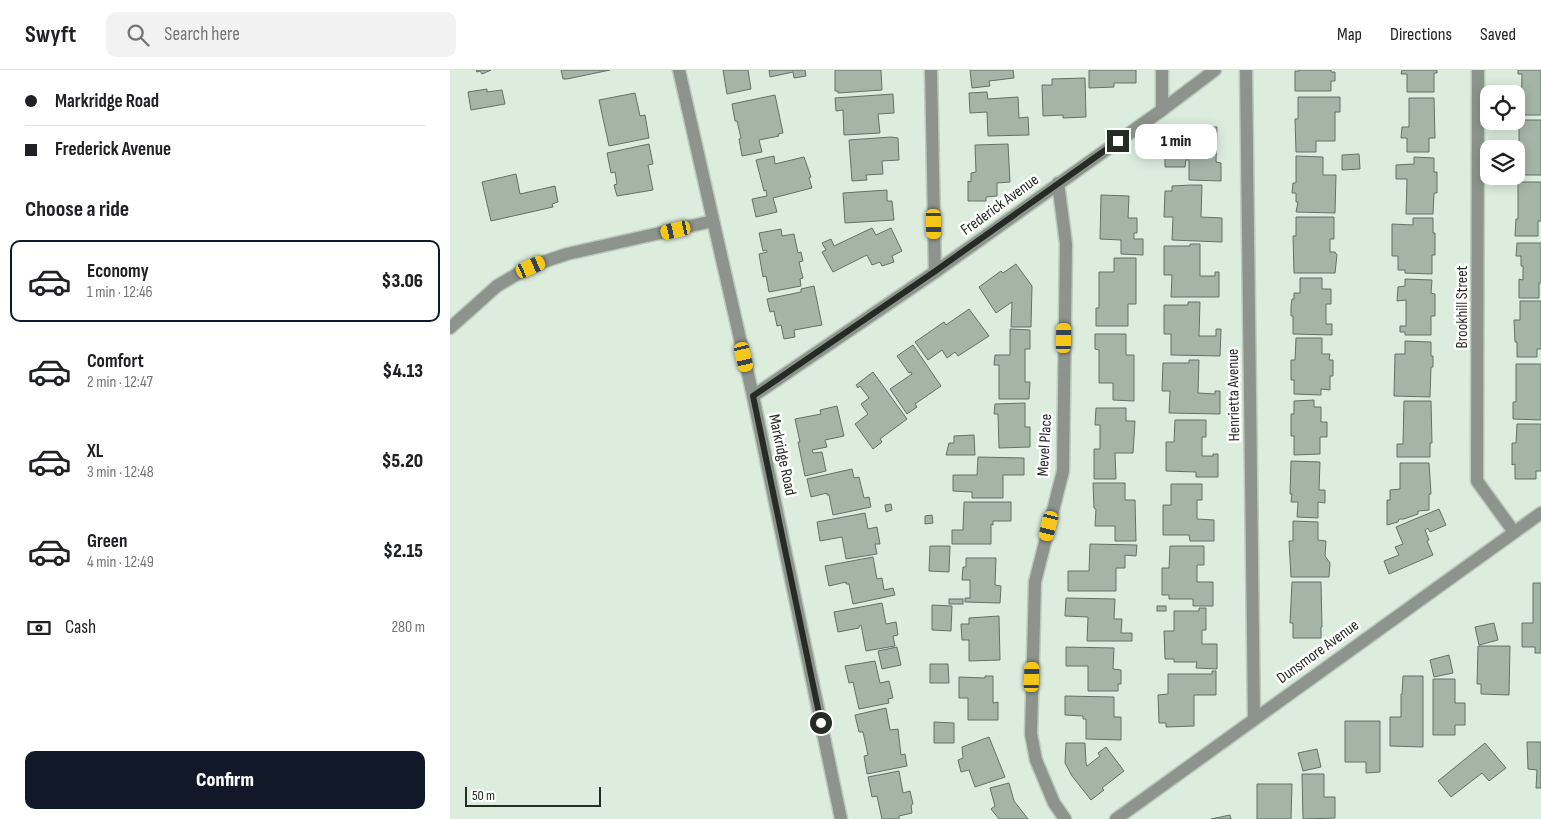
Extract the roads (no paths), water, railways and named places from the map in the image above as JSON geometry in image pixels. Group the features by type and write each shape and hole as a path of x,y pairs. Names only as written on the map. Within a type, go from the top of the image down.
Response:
{"street":[{"name":"Markridge Road","path":"679,70 753,396 841,819"},
{"path":"930,70 934,272"},
{"path":"1162,70 1162,110"},
{"name":"Frederick Avenue","path":"753,396 934,272 1162,110 1215,70"},
{"name":"Henrietta Avenue","path":"1246,70 1254,719"},
{"name":"Brookhill Street","path":"1478,70 1478,482 1514,532"},
{"name":"Mevel Place","path":"1058,183 1066,244 1063,470 1034,582 1031,734 1036,760 1054,802 1065,819"},
{"path":"450,328 497,286 543,262 567,254 713,221"},
{"name":"Dunsmore Avenue","path":"1116,819 1541,513"}]}
